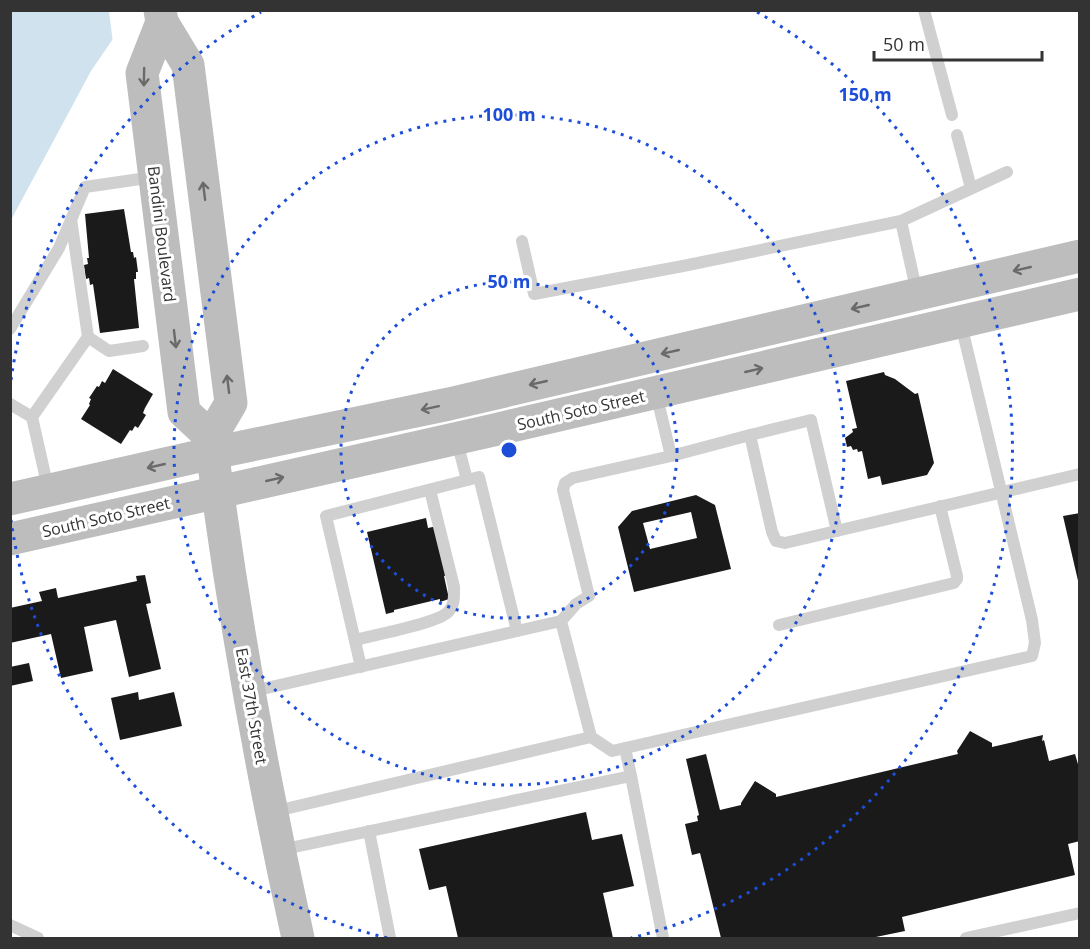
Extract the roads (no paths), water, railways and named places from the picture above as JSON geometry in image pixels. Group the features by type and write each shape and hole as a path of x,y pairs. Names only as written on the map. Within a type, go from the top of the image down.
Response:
{"main road":[{"name":"Bandini Boulevard","path":"161,16 142,73 184,412 214,464"},
{"name":"Bandini Boulevard","path":"161,16 188,65 231,403 214,464"},
{"name":"South Soto Street","path":"10,539 214,464 458,402 1080,256"},
{"path":"953,285 961,322"},
{"name":"South Soto Street","path":"10,499 48,490 214,464 456,439 1080,294"},
{"name":"East 37th Street","path":"214,464 248,693 298,939"}],"lane":[{"path":"924,10 952,116"},
{"path":"957,135 971,188"},
{"path":"522,241 534,294 901,221 1007,172"},
{"path":"10,329 59,248 85,187 155,177"},
{"path":"32,417 88,337 71,218"},
{"path":"901,221 917,294"},
{"path":"561,621 591,737 612,751 1032,656 1035,643 1032,620 961,322"},
{"path":"88,337 109,351 143,346"},
{"path":"656,393 671,456"},
{"path":"10,404 32,417 48,490"},
{"path":"248,693 561,621 576,604 589,596 563,490 565,483 573,478 671,456 811,420 837,531"},
{"path":"750,435 772,532 776,541 785,543 1080,474"},
{"path":"456,439 467,480"},
{"path":"361,667 326,516 479,477 517,632"},
{"path":"355,640 435,620 448,613 454,603 454,587 430,490"},
{"path":"779,625 954,583 957,576 940,506"},
{"path":"271,813 591,737"},
{"path":"625,748 663,939"},
{"path":"279,850 631,776"},
{"path":"369,831 390,939"},
{"path":"966,939 1080,913"},
{"path":"10,925 38,939"}],"water":[{"path":"11,11 132,11 91,71 11,220"}]}
